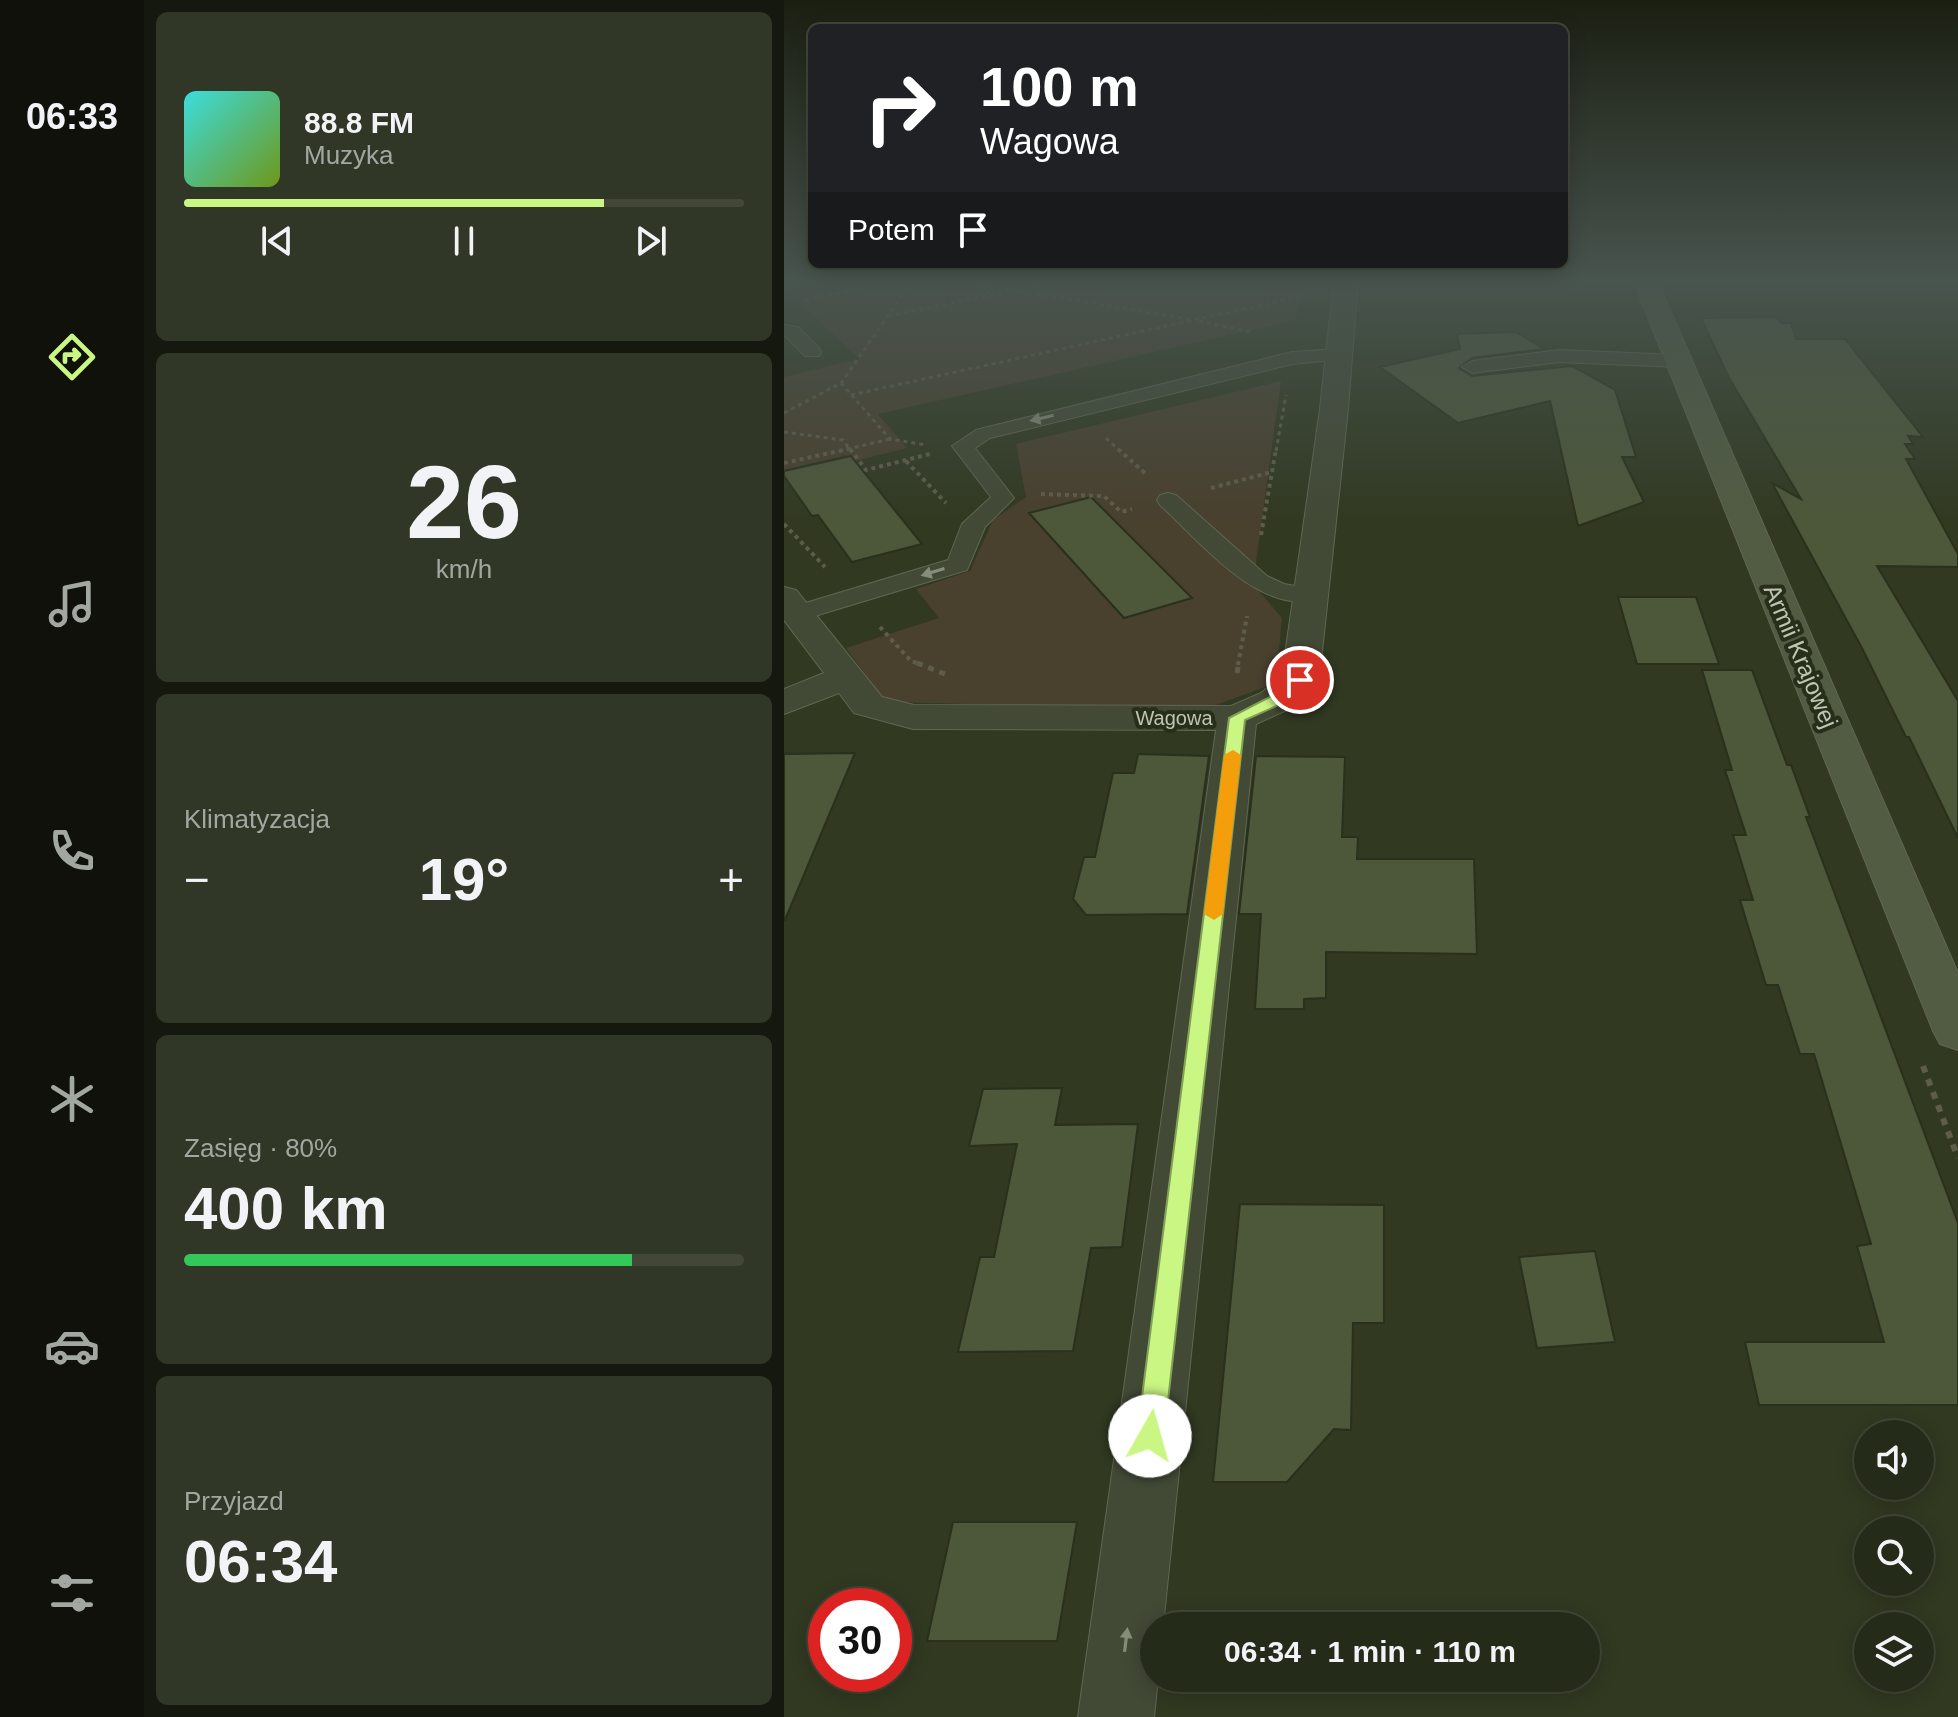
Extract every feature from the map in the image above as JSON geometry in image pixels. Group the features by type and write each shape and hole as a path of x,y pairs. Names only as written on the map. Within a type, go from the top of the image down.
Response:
{"street":[{"name":"Wagowa","path":"791,605 868,705 913,717 1233,718 1275,701 1300,680 1334,409 1337,360"},
{"name":"Armii Krajowej","path":"1679,361 1958,1031"},
{"path":"784,702 847,677"},
{"path":"1116,1717 1233,718"}],"lane":[{"path":"791,605 853,597 958,565 974,524 1003,498 963,446 983,434 1262,360"},
{"path":"1472,367 1526,360"},
{"path":"1614,360 1679,361"},
{"path":"1171,499 1253,576 1278,591 1309,595"}],"path":[{"path":"784,413 841,383 857,360"},
{"path":"851,395 1010,360"},
{"path":"1233,718 1253,576 1292,360"},
{"path":"841,383 890,439"},
{"path":"1075,410 1171,499"},
{"path":"784,432 843,440 866,470 905,460 960,517 974,524"},
{"path":"784,463 890,439 935,446"},
{"path":"1000,491 1104,496 1121,512 1272,472"},
{"path":"784,524 911,661 946,674"}],"shaded area":[{"path":"855,360 1118,360 878,414 907,448 855,461 846,455 784,470 784,377"},
{"path":"1281,381 1253,584 1282,618 1276,683 1202,710 886,702 846,648 939,618 916,589 970,571 993,520 1026,497 1016,444"}],"building":[{"path":"1411,360 1469,360 1459,368 1472,376 1572,366 1615,390 1636,457 1622,457 1644,502 1578,526 1550,401 1458,423 1380,367"},
{"path":"1721,360 1862,360 1923,437 1908,436 1913,444 1905,444 1915,459 1906,459 1958,554 1958,567 1877,566 1958,701 1958,838 1909,737 1906,737 1863,650 1772,483 1801,499"},
{"path":"851,456 922,544 852,562 818,515 812,516 784,476 784,471"},
{"path":"1091,497 1192,598 1124,618 1029,513"},
{"path":"1618,597 1696,597 1719,664 1637,664"},
{"path":"1702,670 1752,670 1787,765 1791,765 1810,817 1806,817 1958,1223 1958,1405 1759,1405 1745,1342 1884,1342 1857,1246 1871,1244 1814,1054 1800,1054 1778,985 1766,985 1740,900 1753,900 1733,835 1746,835 1725,770 1732,770"},
{"path":"855,753 785,920 784,920 784,754"},
{"path":"1138,754 1209,756 1187,914 1086,915 1073,899 1084,857 1095,857 1113,773 1134,773"},
{"path":"1256,756 1345,757 1342,837 1358,837 1357,859 1474,859 1477,954 1326,952 1326,998 1304,999 1304,1009 1255,1009 1261,914 1239,914"},
{"path":"1062,1088 1055,1125 1138,1124 1122,1247 1091,1248 1073,1351 958,1352 980,1257 994,1257 1017,1144 969,1146 983,1089"},
{"path":"1240,1204 1384,1205 1384,1323 1353,1323 1351,1430 1334,1429 1287,1482 1213,1482"},
{"path":"1595,1251 1615,1342 1537,1348 1519,1257"},
{"path":"953,1522 1077,1522 1057,1641 927,1641"}],"slow traffic":[{"path":"1214,914 1233,755"}],"route":[{"path":"1150,1436 1237,718 1275,701 1300,680"}]}
